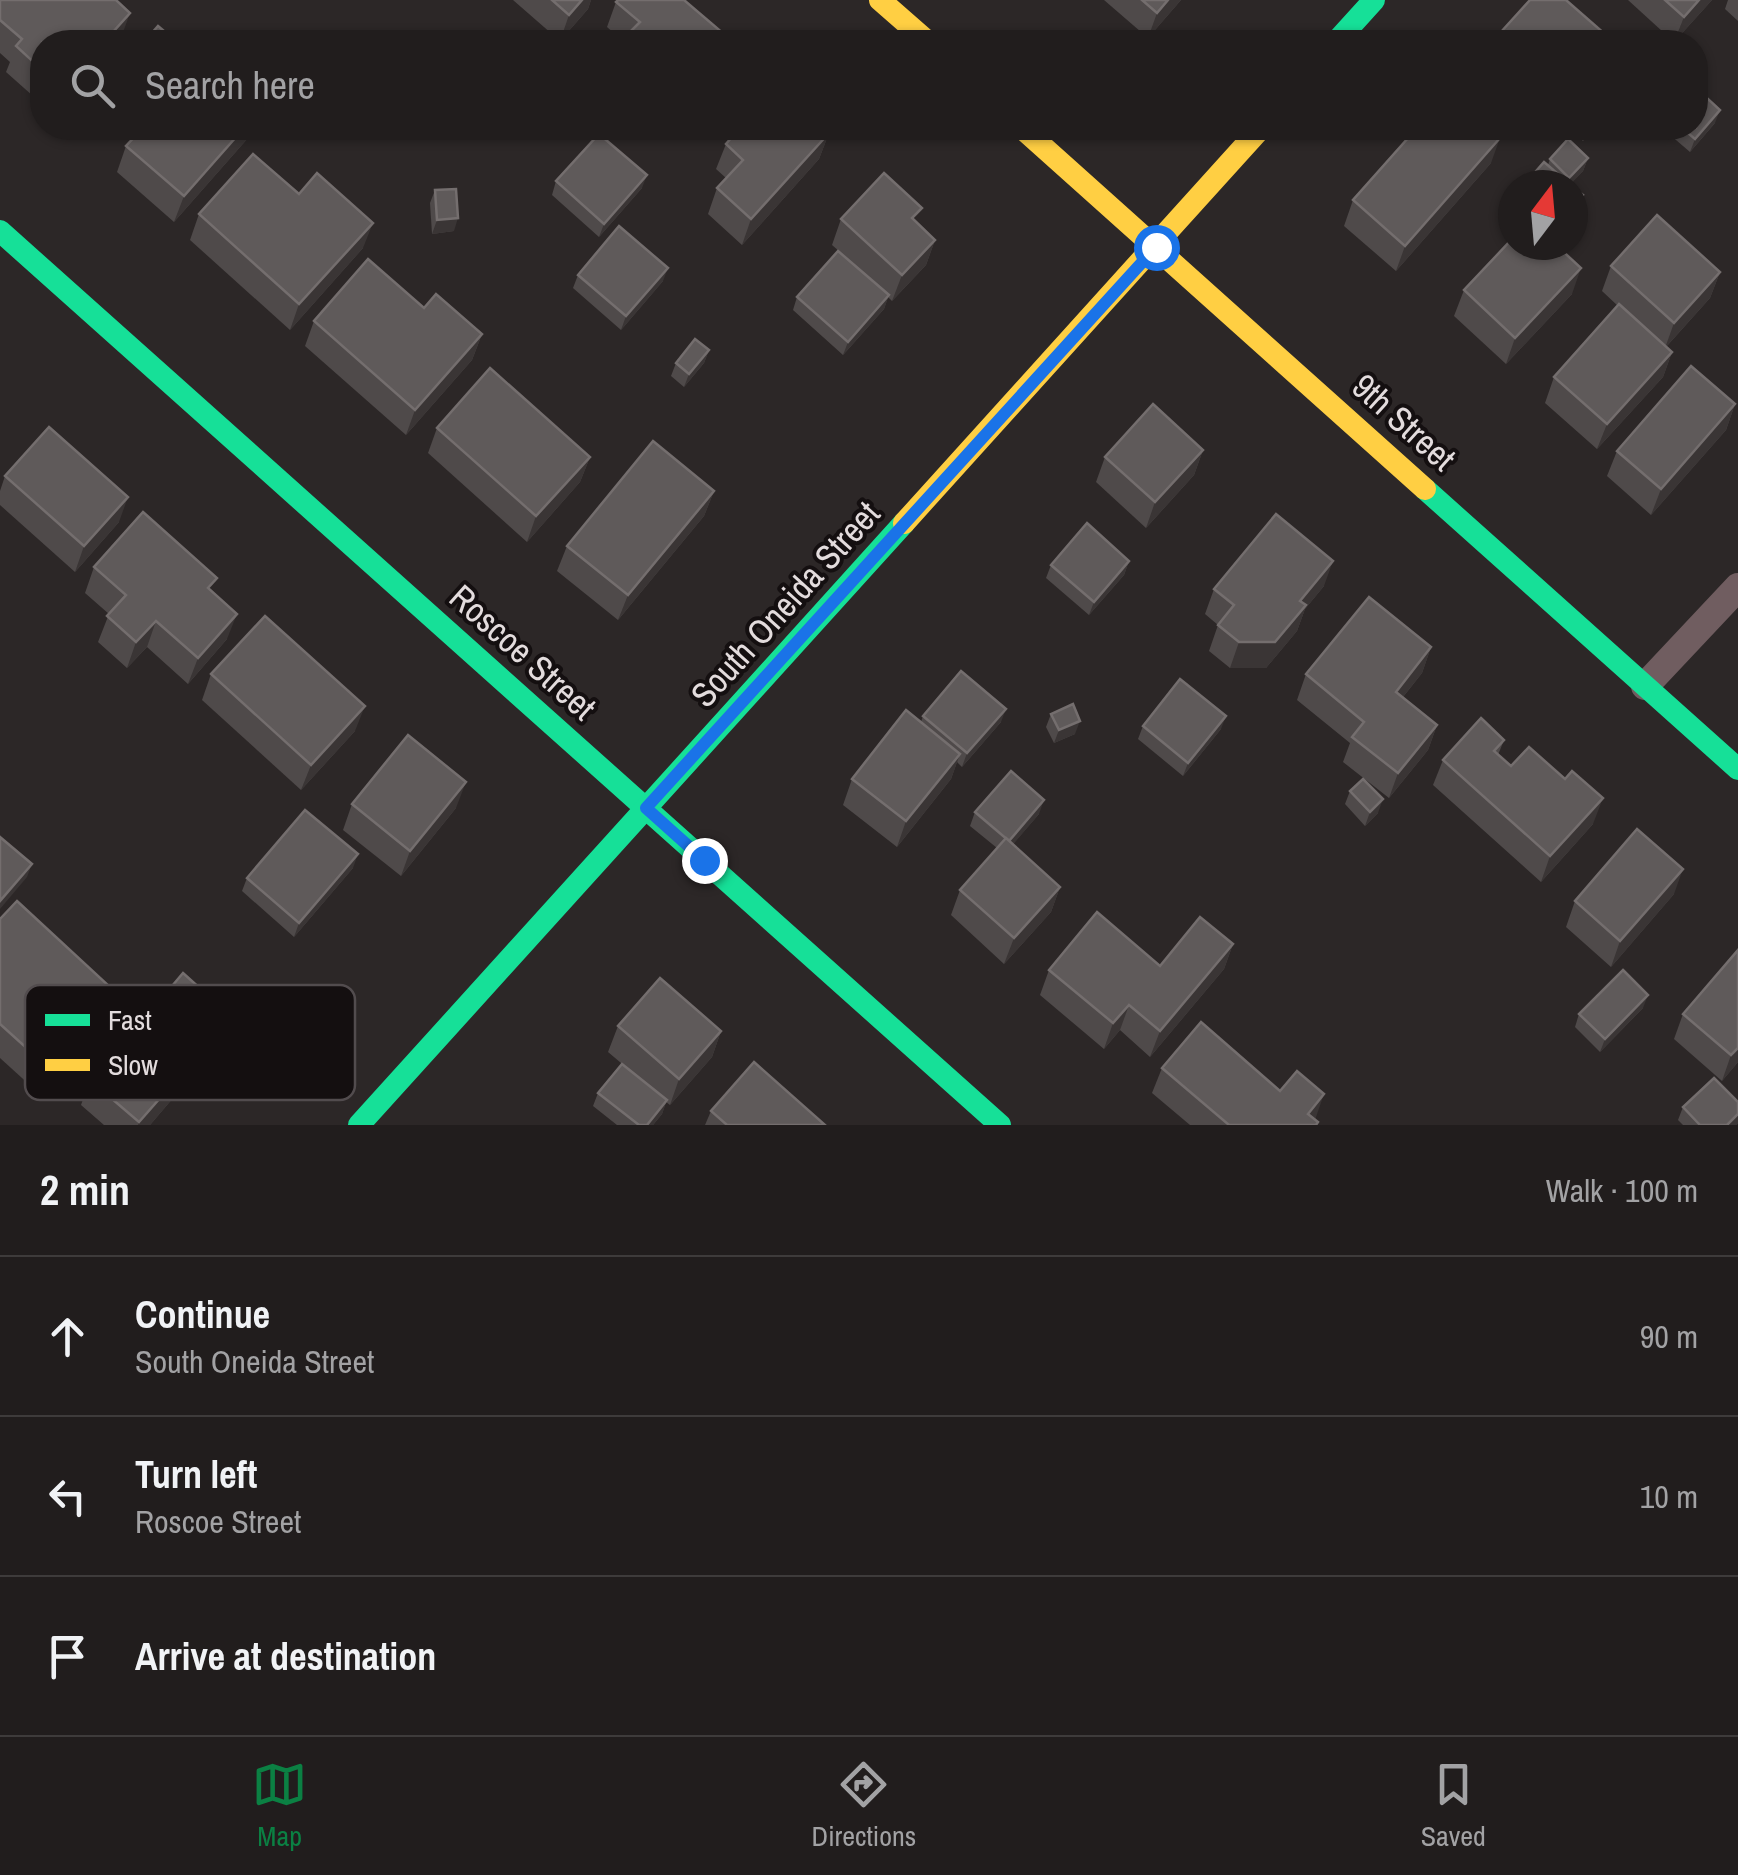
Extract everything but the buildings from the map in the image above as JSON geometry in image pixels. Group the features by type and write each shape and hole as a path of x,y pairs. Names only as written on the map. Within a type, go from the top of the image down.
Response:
{"street":[{"path":"880,0 914,30"},
{"path":"1347,30 1374,0"},
{"name":"9th Street","path":"1036,140 1738,770"},
{"name":"South Oneida Street","path":"359,1125 1250,140"},
{"name":"Roscoe Street","path":"0,230 1000,1125"}],"lane":[{"path":"1645,686 1738,587"}],"traffic: fast":[{"path":"1347,30 1374,0"},
{"path":"0,231 1000,1125"},
{"path":"1425,489 1738,769"},
{"path":"359,1125 904,523"}],"traffic: slow":[{"path":"880,0 914,30"},
{"path":"1035,140 1425,489"},
{"path":"904,523 1250,140"}],"route":[{"path":"704,860 646,808 1156,247"}]}
